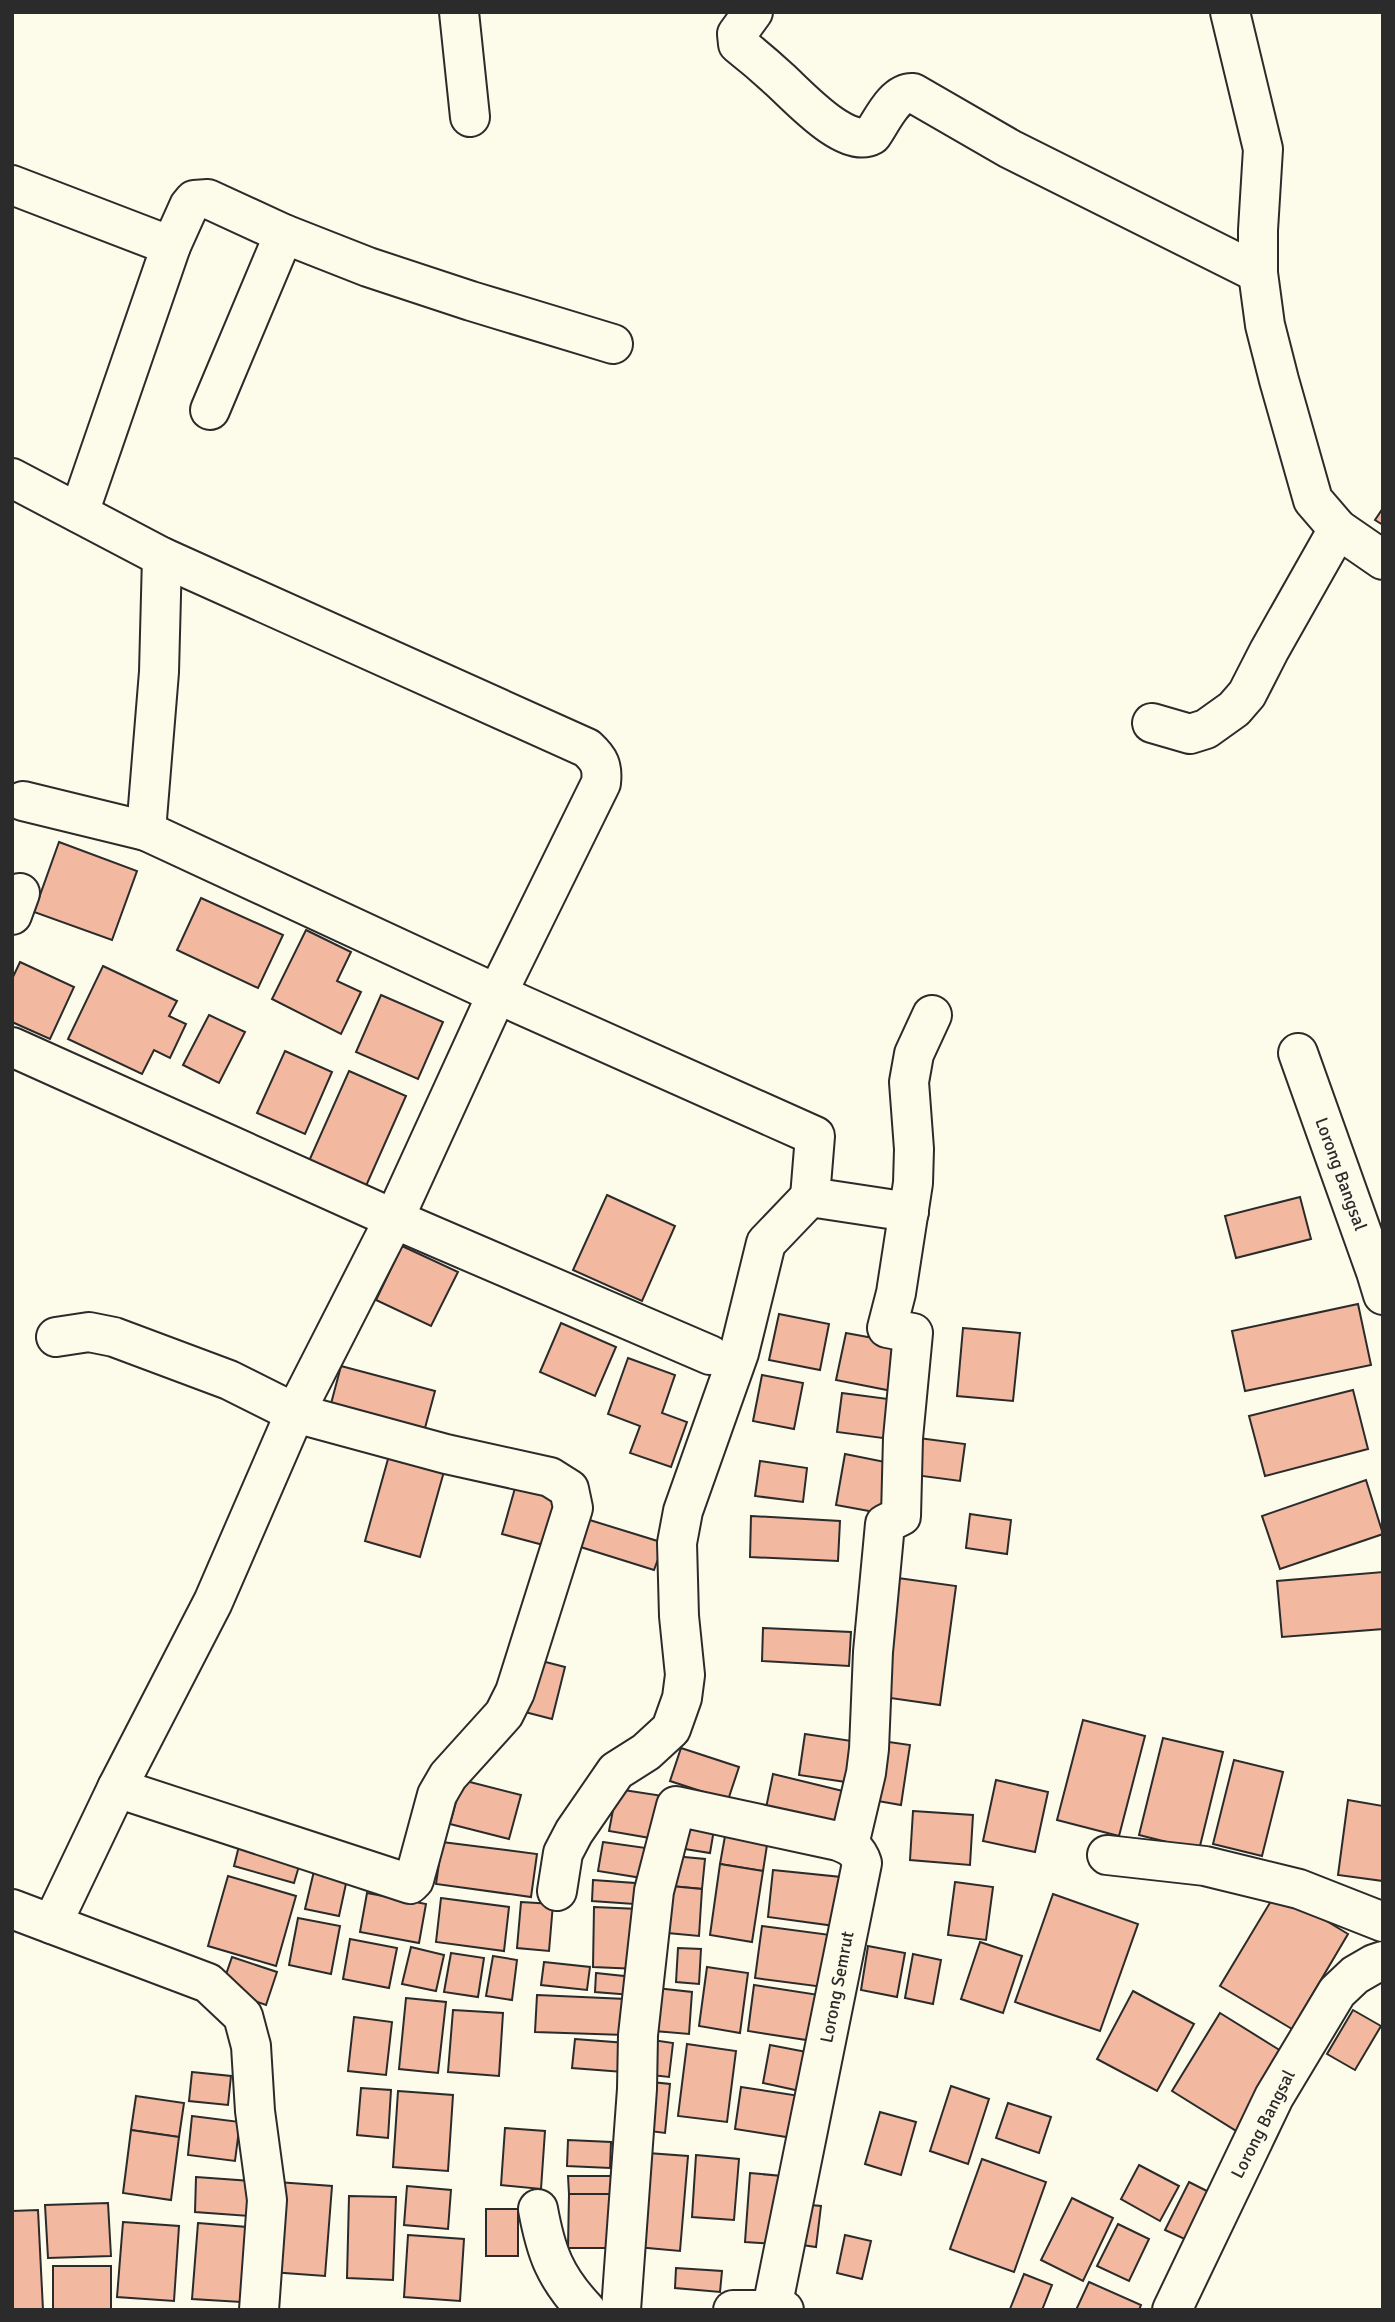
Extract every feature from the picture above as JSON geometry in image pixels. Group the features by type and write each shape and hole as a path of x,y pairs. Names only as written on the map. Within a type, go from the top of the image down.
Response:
{"street":[{"path":"459,12 470,117"},
{"path":"753,12 737,34 738,44 825,120 844,132 856,137 866,138 872,135 897,99 903,94 913,93 1010,149 1258,273"},
{"path":"1230,12 1263,149 1258,273 1265,325 1313,500 1338,529 1383,560"},
{"path":"12,185 171,246"},
{"path":"79,513 171,246 189,205 200,198 208,199 284,234 368,267 613,344"},
{"path":"210,410 284,234"},
{"path":"12,478 162,557 587,748 597,757 603,769 601,783 498,994 394,1219 295,1413 213,1602 117,1788 52,1924"},
{"path":"1153,723 1190,734 1206,729 1234,709 1247,694 1338,529"},
{"path":"146,831 159,673 162,557"},
{"path":"23,801 146,831 498,994 815,1136 810,1197 766,1243 738,1353 683,1511 677,1543 679,1616 685,1675 682,1698 671,1729 646,1752 616,1771 596,1798 563,1853 557,1891"},
{"path":"621,2310 637,2089 638,2035 654,1891 676,1806 849,1845 869,1749 873,1652 885,1524 901,1516 903,1438 913,1333 887,1328 896,1293 909,1212 914,1149 909,1082 914,1054 932,1015"},
{"path":"12,1047 394,1219 710,1355"},
{"name":"Lorong Bangsal","path":"1298,1053 1383,1295"},
{"path":"810,1197 909,1212"},
{"path":"56,1337 89,1332 114,1336 229,1380 295,1413 446,1454 550,1477 569,1489 573,1508 515,1692 504,1714 447,1776 437,1796 414,1880 410,1884 117,1788"},
{"name":"Lorong Semrut","path":"778,2309 862,1863 859,1853 849,1845"},
{"path":"1107,1855 1205,1866 1299,1889 1383,1922"},
{"path":"12,1909 208,1983 243,2016 251,2046 255,2111 267,2200 259,2310"},
{"name":"Lorong Bangsal","path":"1172,2310 1274,2097 1337,1992 1355,1975 1383,1962"},
{"path":"538,2209 555,2272 586,2310"},
{"path":"733,2310 778,2309"}],"building":[{"path":"1383,508 1383,525 1375,520"},
{"path":"59,842 137,871 112,940 34,912"},
{"path":"201,898 283,935 258,988 177,950"},
{"path":"306,930 351,952 337,981 361,992 341,1034 272,999"},
{"path":"20,962 74,987 50,1039 12,1022 12,979"},
{"path":"103,966 177,1001 169,1016 186,1024 170,1058 154,1050 142,1074 68,1039"},
{"path":"381,995 443,1022 418,1079 356,1052"},
{"path":"209,1015 245,1032 219,1083 183,1065"},
{"path":"285,1051 332,1072 305,1134 257,1113"},
{"path":"349,1071 406,1096 366,1186 309,1161"},
{"path":"607,1195 675,1226 642,1301 573,1270"},
{"path":"1300,1197 1311,1239 1236,1258 1225,1216"},
{"path":"402,1246 458,1272 431,1326 376,1300"},
{"path":"1358,1304 1371,1365 1245,1391 1232,1331"},
{"path":"779,1314 829,1324 820,1370 769,1360"},
{"path":"561,1323 616,1347 595,1396 540,1372"},
{"path":"963,1328 1020,1333 1013,1401 957,1396"},
{"path":"846,1333 906,1344 897,1392 836,1380"},
{"path":"628,1358 675,1375 662,1413 687,1422 671,1467 630,1453 640,1426 608,1414"},
{"path":"341,1366 435,1391 422,1439 328,1415"},
{"path":"762,1375 803,1383 794,1429 753,1421"},
{"path":"1353,1390 1368,1449 1265,1476 1249,1416"},
{"path":"842,1393 896,1400 890,1439 837,1432"},
{"path":"911,1437 965,1444 960,1481 907,1474"},
{"path":"390,1452 445,1468 420,1557 365,1541"},
{"path":"845,1454 900,1465 891,1515 836,1505"},
{"path":"760,1461 807,1468 803,1502 755,1496"},
{"path":"1366,1480 1383,1534 1280,1569 1262,1516"},
{"path":"517,1481 561,1494 547,1546 502,1534"},
{"path":"970,1514 1011,1520 1007,1554 966,1548"},
{"path":"751,1516 840,1521 838,1561 750,1557"},
{"path":"580,1517 664,1543 654,1570 571,1544"},
{"path":"1383,1572 1383,1629 1282,1637 1277,1581"},
{"path":"898,1578 956,1586 940,1705 883,1697"},
{"path":"763,1628 851,1632 849,1666 762,1661"},
{"path":"534,1659 565,1667 552,1719 521,1711"},
{"path":"1083,1720 1145,1736 1119,1836 1057,1820"},
{"path":"805,1734 865,1743 859,1784 799,1775"},
{"path":"1163,1738 1223,1752 1199,1850 1139,1835"},
{"path":"882,1741 910,1745 901,1805 872,1800"},
{"path":"681,1748 739,1767 728,1800 670,1781"},
{"path":"1234,1760 1283,1772 1262,1856 1213,1844"},
{"path":"773,1774 847,1792 839,1829 765,1813"},
{"path":"462,1780 521,1795 509,1839 450,1824"},
{"path":"996,1780 1048,1792 1035,1852 983,1841"},
{"path":"617,1789 663,1796 656,1839 609,1831"},
{"path":"1348,1800 1383,1806 1383,1881 1338,1875"},
{"path":"673,1805 717,1812 710,1853 666,1846"},
{"path":"913,1811 973,1815 970,1865 910,1860"},
{"path":"727,1825 769,1832 763,1871 720,1864"},
{"path":"241,1838 302,1856 294,1883 234,1866"},
{"path":"442,1842 537,1854 531,1897 436,1884"},
{"path":"603,1842 646,1848 642,1878 598,1871"},
{"path":"663,1855 705,1859 702,1889 660,1885"},
{"path":"720,1864 763,1871 752,1942 710,1935"},
{"path":"773,1870 841,1877 835,1926 768,1917"},
{"path":"314,1871 347,1879 339,1916 305,1909"},
{"path":"228,1876 296,1896 276,1966 208,1946"},
{"path":"593,1880 635,1883 634,1904 592,1901"},
{"path":"955,1882 993,1887 986,1940 948,1935"},
{"path":"660,1885 702,1889 699,1936 657,1932"},
{"path":"1277,1891 1348,1934 1292,2029 1220,1986"},
{"path":"367,1893 426,1904 419,1943 360,1932"},
{"path":"1053,1894 1138,1924 1100,2031 1015,2002"},
{"path":"441,1898 509,1907 504,1951 436,1942"},
{"path":"521,1902 553,1904 549,1951 517,1948"},
{"path":"594,1907 639,1909 638,1969 593,1967"},
{"path":"298,1918 340,1926 331,1974 289,1965"},
{"path":"762,1926 838,1936 831,1988 755,1978"},
{"path":"350,1939 397,1948 389,1988 343,1979"},
{"path":"980,1942 1022,1956 1003,2013 961,1999"},
{"path":"868,1946 905,1953 897,1997 861,1990"},
{"path":"411,1947 444,1955 436,1991 402,1984"},
{"path":"678,1948 701,1949 699,1984 676,1982"},
{"path":"451,1953 484,1958 478,1997 444,1992"},
{"path":"913,1954 941,1960 933,2004 905,1998"},
{"path":"493,1956 517,1960 512,2000 486,1996"},
{"path":"232,1957 277,1972 266,2005 221,1989"},
{"path":"544,1962 590,1967 587,1990 541,1985"},
{"path":"707,1967 748,1973 740,2033 699,2026"},
{"path":"596,1973 633,1977 632,1995 595,1992"},
{"path":"754,1985 819,1995 813,2041 748,2031"},
{"path":"647,1987 692,1992 689,2034 643,2030"},
{"path":"1133,1991 1194,2024 1157,2091 1097,2059"},
{"path":"537,1995 626,1999 625,2035 535,2032"},
{"path":"406,1998 446,2002 438,2073 399,2069"},
{"path":"453,2010 503,2013 499,2076 448,2072"},
{"path":"1353,2010 1381,2026 1355,2070 1327,2054"},
{"path":"1220,2013 1286,2054 1238,2132 1172,2091"},
{"path":"354,2017 392,2022 386,2075 348,2071"},
{"path":"639,2038 673,2043 669,2077 634,2073"},
{"path":"575,2039 626,2043 623,2072 572,2068"},
{"path":"687,2044 736,2051 727,2122 678,2116"},
{"path":"770,2045 817,2054 809,2093 763,2083"},
{"path":"192,2072 231,2076 228,2105 189,2101"},
{"path":"632,2080 670,2084 665,2133 626,2128"},
{"path":"951,2086 989,2099 968,2164 930,2151"},
{"path":"741,2087 800,2096 793,2138 735,2129"},
{"path":"361,2088 391,2090 388,2138 357,2135"},
{"path":"398,2091 453,2095 448,2171 393,2167"},
{"path":"136,2096 184,2103 179,2137 131,2130"},
{"path":"1008,2103 1051,2117 1039,2153 996,2138"},
{"path":"880,2112 916,2122 901,2175 865,2164"},
{"path":"192,2116 240,2122 235,2161 188,2155"},
{"path":"505,2128 545,2131 541,2189 501,2185"},
{"path":"131,2130 179,2137 171,2200 123,2193"},
{"path":"568,2140 611,2142 610,2168 567,2166"},
{"path":"634,2152 688,2156 680,2251 626,2246"},
{"path":"696,2155 739,2159 734,2220 692,2217"},
{"path":"982,2159 1046,2182 1014,2272 950,2249"},
{"path":"1139,2165 1179,2186 1160,2221 1121,2199"},
{"path":"750,2173 782,2176 777,2244 745,2242"},
{"path":"568,2176 614,2176 614,2194 569,2194"},
{"path":"196,2177 251,2181 249,2216 195,2212"},
{"path":"277,2182 332,2186 325,2276 271,2272"},
{"path":"1189,2182 1213,2194 1189,2241 1165,2230"},
{"path":"407,2186 451,2190 448,2229 404,2225"},
{"path":"569,2194 614,2194 614,2248 568,2248"},
{"path":"349,2196 396,2197 393,2280 347,2278"},
{"path":"1072,2198 1113,2218 1083,2281 1041,2260"},
{"path":"108,2203 111,2256 48,2258 45,2205"},
{"path":"800,2204 821,2206 816,2247 795,2244"},
{"path":"486,2209 518,2209 518,2256 486,2256"},
{"path":"38,2210 43,2310 12,2310 12,2211"},
{"path":"123,2222 179,2226 174,2301 117,2297"},
{"path":"198,2223 247,2227 241,2302 192,2299"},
{"path":"1118,2224 1149,2239 1129,2281 1097,2266"},
{"path":"408,2235 464,2239 460,2301 404,2297"},
{"path":"845,2235 871,2241 862,2279 837,2273"},
{"path":"53,2266 111,2266 111,2310 53,2310"},
{"path":"676,2268 722,2271 720,2292 675,2288"},
{"path":"1024,2274 1052,2285 1042,2310 1010,2309"},
{"path":"1089,2282 1141,2305 1139,2310 1076,2310"}]}
